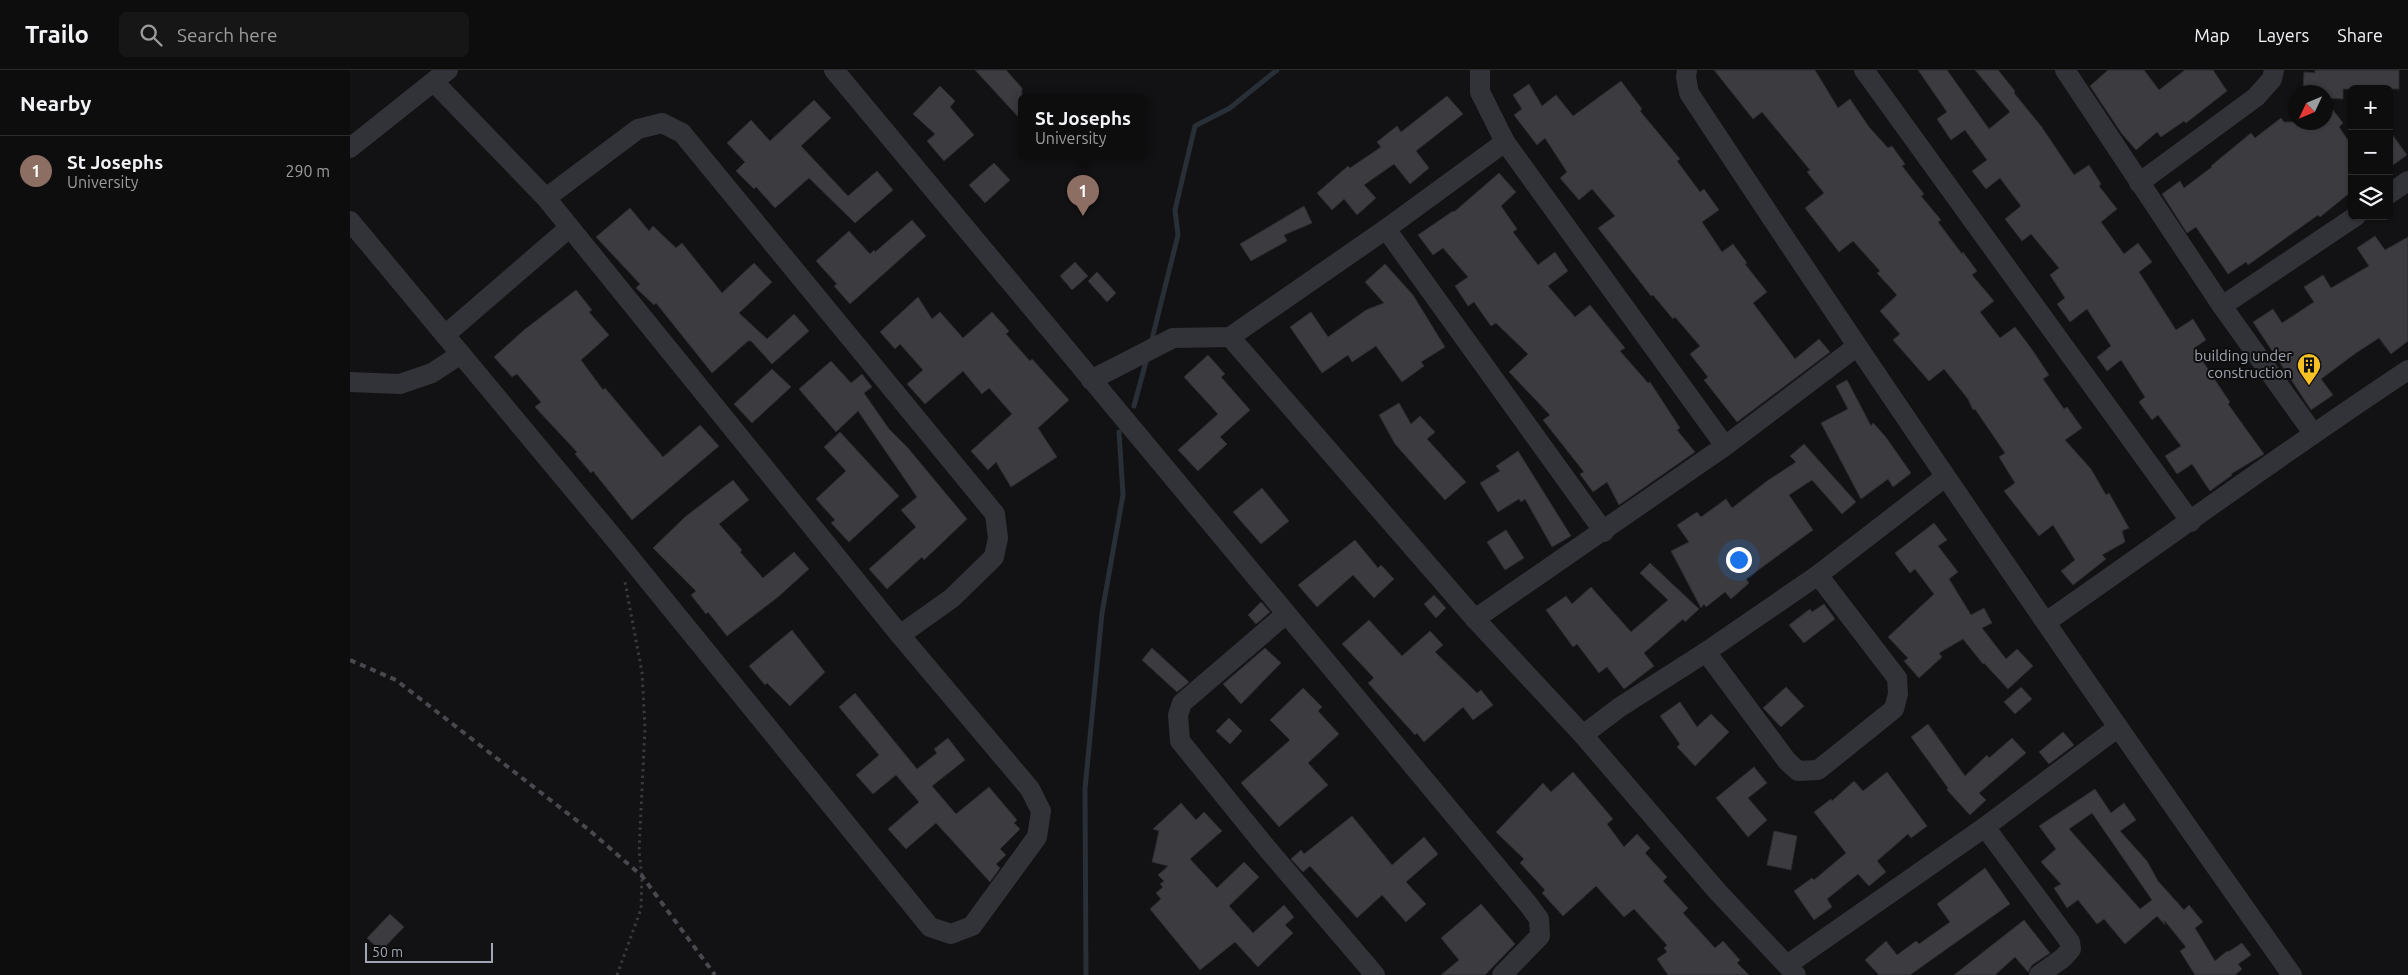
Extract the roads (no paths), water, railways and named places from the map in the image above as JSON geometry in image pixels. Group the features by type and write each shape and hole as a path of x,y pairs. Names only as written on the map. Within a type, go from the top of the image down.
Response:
{"street":[{"path":"834,70 1091,380 1180,484 1539,919 1540,936 1502,975"},
{"path":"1480,70 1480,92 1505,142 1725,446"},
{"path":"1687,70 1686,77 1689,93 1856,347 2117,728 2292,975"},
{"path":"1864,70 2191,522"},
{"path":"2065,70 2222,306 2313,433"},
{"path":"2139,183 2256,97 2272,79 2274,70"},
{"path":"350,148 441,76 546,198 900,635 1030,789 1041,811 1037,837 972,926 951,934 930,927 350,221"},
{"path":"546,198 638,129 662,123 682,133 995,514 998,538 994,557 952,598 900,635"},
{"path":"1091,380 1173,338 1230,337 1386,229 1505,142"},
{"path":"2393,191 2408,181"},
{"path":"2222,306 2350,220"},
{"path":"445,335 570,228"},
{"path":"1386,229 1604,532"},
{"path":"1230,337 1475,619 1583,736 1717,891 1792,970 2117,728"},
{"path":"1475,619 1604,532 1725,446 1856,347"},
{"path":"350,382 400,384 432,372 461,354"},
{"path":"2046,622 2191,522 2313,433 2408,370"},
{"path":"1583,736 1620,706 1706,652 1818,575 1945,477"},
{"path":"1706,652 1787,761 1798,770 1818,770 1894,709 1898,694 1897,678 1818,575"},
{"path":"1286,614 1182,703 1178,715 1180,741 1265,846 1375,975"},
{"path":"1986,827 2070,942 2071,949 2039,975"}],"waterway":[{"path":"1151,343 1178,235 1175,210 1195,126 1230,108 1277,70"},
{"path":"1134,406 1147,358"},
{"path":"1086,975 1085,789 1102,613 1123,495 1119,432"}],"railway":[{"path":"350,660 396,680 589,830 642,876 715,975"}],"place":[{"name":"St Josephs","path":"1083,216"},
{"name":"building under construction","path":"2309,386"}]}
